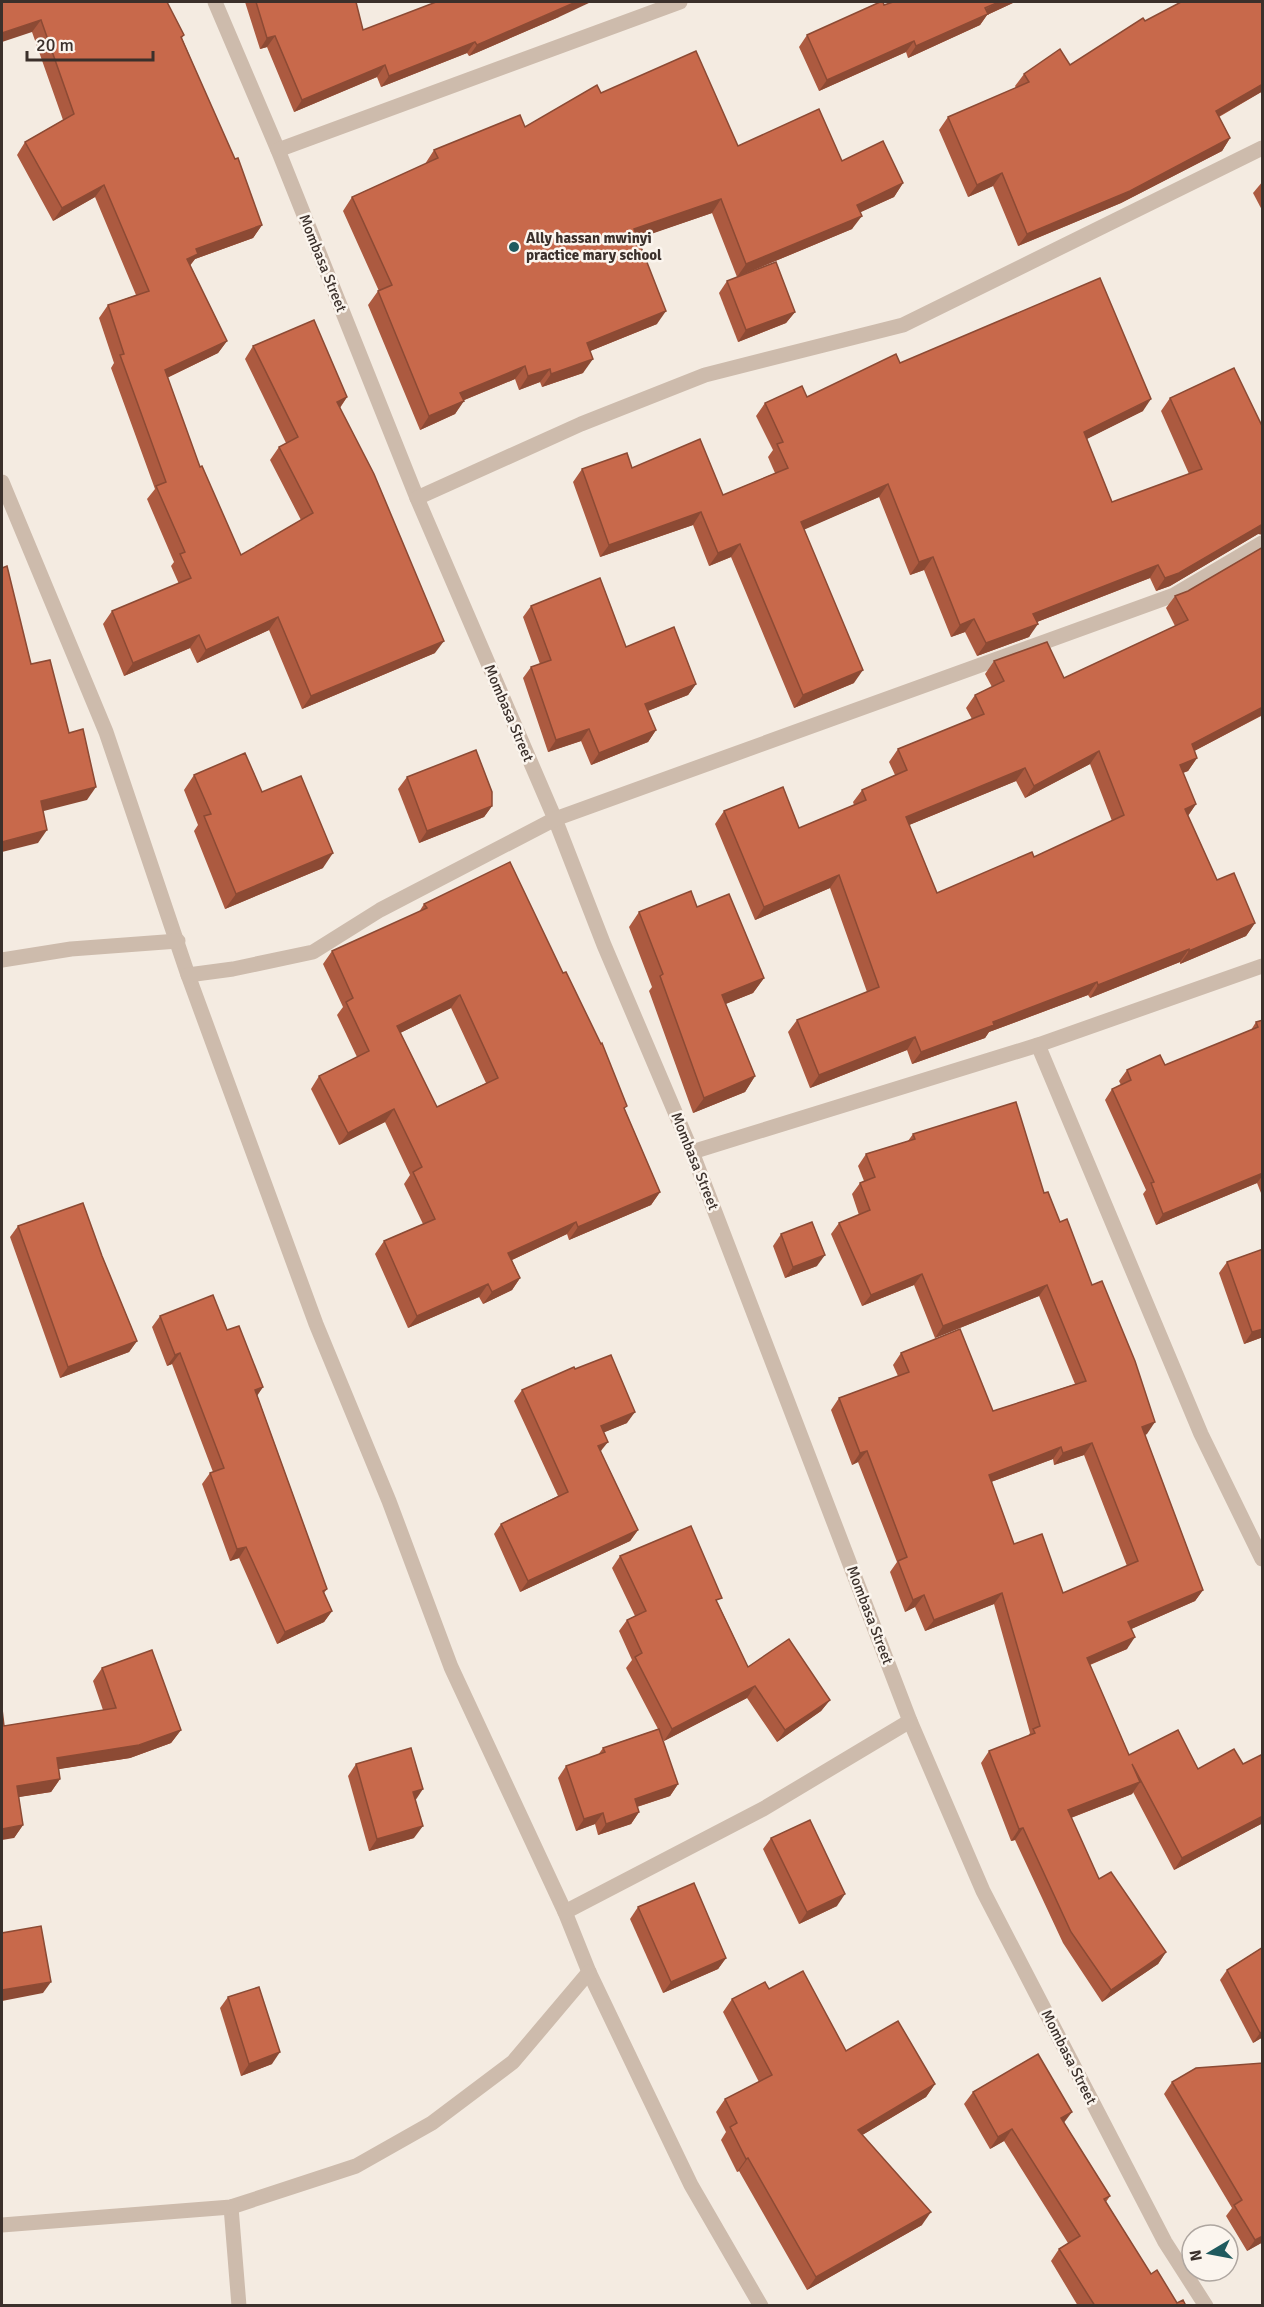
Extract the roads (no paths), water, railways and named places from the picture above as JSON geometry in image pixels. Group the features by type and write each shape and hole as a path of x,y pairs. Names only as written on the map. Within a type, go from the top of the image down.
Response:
{"street":[{"name":"Mombasa Street","path":"215,2 278,150 417,498 555,819 604,945 692,1152 910,1721 983,1891 1165,2242 1206,2306"},
{"path":"278,150 680,2"},
{"path":"417,498 646,396 705,375 903,325 1263,148"},
{"path":"2,482 106,732 188,975 316,1324 389,1501 451,1668 565,1912 589,1972 691,2185 761,2306"},
{"path":"188,975 233,969 313,952 380,910 555,819 1174,595 1263,543"},
{"path":"2,960 71,949 178,941"},
{"path":"692,1152 1038,1045 1263,966"},
{"path":"1038,1045 1201,1434 1263,1559"},
{"path":"565,1912 763,1809 910,1721"},
{"path":"2,2225 231,2207 356,2166 432,2123 513,2062 589,1972"},
{"path":"231,2207 239,2306"}],"place":[{"name":"Ally hassan mwinyi practice mary school","path":"514,247"}]}
